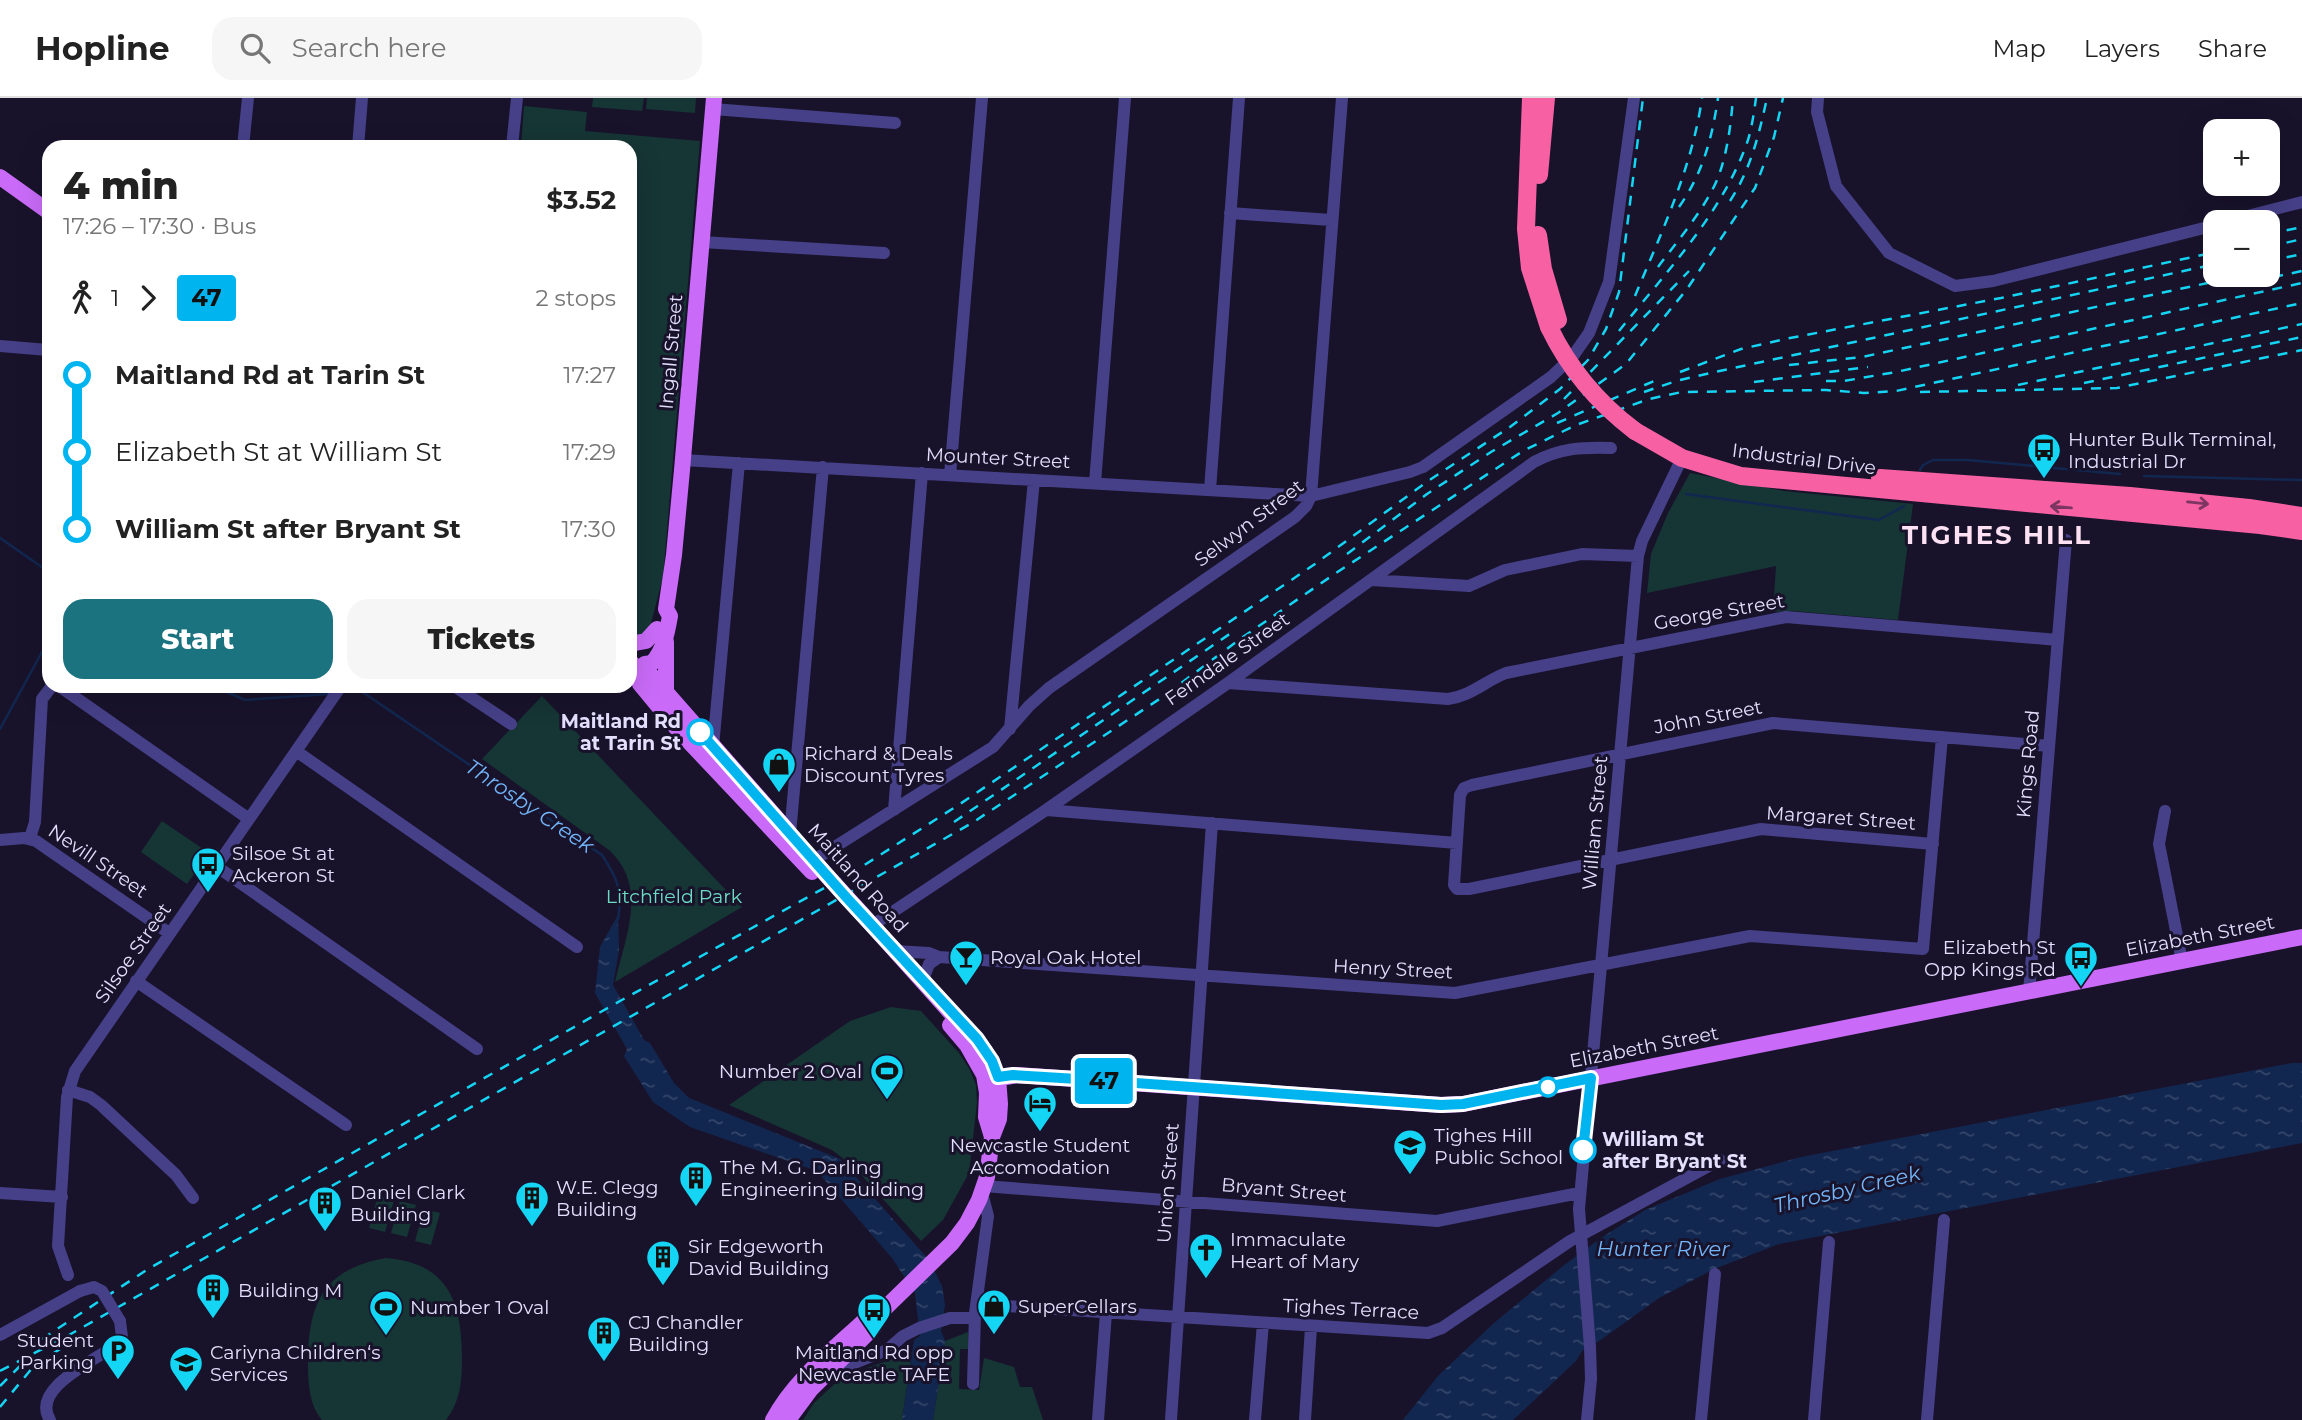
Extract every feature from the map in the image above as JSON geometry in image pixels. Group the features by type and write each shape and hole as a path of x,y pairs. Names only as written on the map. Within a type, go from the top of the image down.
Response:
{"highway":[{"name":"Industrial Drive","path":"1531,98 1526,229 1530,268 1565,356 1584,383 1607,408 1682,458 1741,476 2129,504 2249,508 2302,516"},
{"name":"Industrial Drive","path":"1546,98 1538,230 1554,325"},
{"name":"Industrial Drive","path":"1638,427 1718,459 1749,466 2129,504 2302,531"}],"main road":[{"name":"Ingall Street","path":"666,694 667,645 661,635 670,616 666,610 683,460 713,103"},
{"path":"0,177 42,207"},
{"path":"637,642 661,635"},
{"path":"637,665 652,663 661,635"},
{"name":"Maitland Road","path":"637,665 650,675 815,866"},
{"name":"Maitland Road","path":"637,665 640,684 678,730 815,866 864,920 992,1079"},
{"name":"Maitland Road","path":"773,1420 793,1390 814,1368 865,1320 876,1317 934,1261 964,1227 983,1190 992,1137 986,1117 992,1061 977,1039 864,920"},
{"name":"Elizabeth Street","path":"992,1079 1017,1075 1441,1105 1463,1104 2302,937"},
{"name":"Maitland Road","path":"788,1420 804,1396 874,1327 876,1317"}],"street":[{"path":"244,140 247,98"},
{"path":"359,140 362,98"},
{"path":"513,140 517,98"},
{"path":"950,474 982,98"},
{"path":"1095,483 1125,98"},
{"path":"1210,489 1239,98"},
{"path":"1311,496 1342,98"},
{"name":"Selwyn Street","path":"815,866 894,810 993,747 1029,706 1049,688 1295,517 1311,496 1423,467 1551,377 1573,356 1589,333 1609,282 1634,98"},
{"path":"1818,98 1817,112 1836,186 1889,253 1955,286 1993,281 2203,228"},
{"path":"713,103 895,123"},
{"path":"2271,210 2302,202"},
{"path":"1230,213 1331,220"},
{"path":"702,242 884,253"},
{"path":"0,346 42,350"},
{"name":"Ferndale Street","path":"864,920 1046,810 1228,683 1534,462 1551,453 1579,447 1611,448"},
{"name":"William Street","path":"1587,1420 1591,1379 1590,1347 1579,1201 1638,556 1642,541 1682,458"},
{"name":"Mounter Street","path":"683,460 1311,496"},
{"path":"713,747 739,464"},
{"path":"790,834 823,467"},
{"path":"894,810 922,473"},
{"path":"1010,729 1034,480"},
{"name":"Kings Road","path":"2029,992 2066,540"},
{"path":"1371,580 1469,586 1505,570 1582,554 1638,556"},
{"name":"George Street","path":"1228,683 1438,699 1466,695 1506,673 1786,617 2057,640"},
{"path":"30,838 34,827 42,699 47,693"},
{"path":"69,693 249,819"},
{"name":"Silsoe Street","path":"68,1275 58,1246 68,1090 75,1071 336,693"},
{"path":"464,693 511,724"},
{"name":"John Street","path":"1457,843 1460,795 1472,785 1773,723 2049,746"},
{"path":"1933,844 1942,737"},
{"path":"296,751 578,947"},
{"path":"1046,810 1457,843"},
{"path":"2165,811 2159,844 2182,961"},
{"name":"Union Street","path":"1171,1420 1212,823"},
{"name":"Margaret Street","path":"1457,843 1454,885 1457,889 1469,889 1761,830 1933,844"},
{"name":"Nevill Street","path":"0,840 30,838 169,933"},
{"name":"Henry Street","path":"895,951 929,953 939,957 1455,993 1750,936 1923,949 1933,844"},
{"path":"216,866 477,1049"},
{"path":"923,980 929,964 939,957"},
{"path":"136,981 346,1125"},
{"path":"68,1090 90,1097 101,1105 176,1175 193,1198"},
{"name":"Tighes Terrace","path":"976,1304 1263,1324 1421,1332 1442,1328 1570,1241 1720,1160"},
{"path":"973,1384 976,1304 988,1216 983,1190"},
{"name":"Bryant Street","path":"983,1190 1186,1202 1437,1222 1579,1201"},
{"path":"0,1193 62,1197"},
{"path":"1927,1420 1944,1220"},
{"path":"1814,1420 1829,1242"},
{"path":"1701,1420 1715,1274"},
{"path":"0,1335 80,1291 94,1287 102,1291 120,1321 122,1337 114,1347 75,1370 54,1391 46,1403 50,1420"},
{"path":"1098,1420 1106,1313"},
{"path":"825,1375 887,1350 903,1336 919,1328 950,1318 975,1318"},
{"path":"1255,1420 1263,1324"},
{"path":"1305,1420 1311,1326"}],"green space":[{"path":"593,98 644,98 642,111 592,107"},
{"path":"647,98 696,98 695,113 646,109"},
{"path":"524,106 587,112 585,131 700,141 663,577 649,631 637,637 637,140 522,140"},
{"path":"1690,473 1784,491 1913,504 1898,620 1793,611 1773,612 1776,566 1647,593 1651,554 1668,513"},
{"name":"Litchfield Park","path":"542,696 742,907 615,982 631,913 628,880 621,864 609,850 482,759"},
{"path":"162,821 209,853 187,884 141,852"},
{"path":"891,1007 921,1011 959,1053 976,1085 977,1103 969,1173 943,1220 921,1241 854,1167 832,1150 729,1105 850,1021"},
{"path":"378,1195 394,1200 385,1232 369,1228"},
{"path":"400,1201 416,1205 407,1237 391,1233"},
{"path":"424,1209 440,1213 431,1245 415,1241"},
{"name":"Number 1 Oval","path":"386,1258 407,1261 424,1268 438,1277 448,1289 455,1304 461,1339 461,1384 457,1399 446,1420 322,1420 312,1400 308,1378 311,1323 316,1307 334,1280 365,1263"},
{"path":"968,1332 968,1349 960,1349 959,1389 979,1390 984,1358 1014,1367 1020,1387 1032,1387 1043,1420 933,1420 945,1341"},
{"path":"912,1352 902,1420 803,1420 814,1403 842,1377"}],"water":[{"path":"618,915 619,950 613,985 644,1040 650,1043 674,1083 689,1098 840,1159 929,1260 942,1286 945,1305 941,1331 945,1341 933,1420 902,1420 914,1340 920,1336 915,1293 892,1258 817,1171 690,1127 653,1102 624,1056 627,1049 595,993 600,947"},
{"name":"Hunter River","path":"2302,1063 2302,1143 1779,1244 1714,1269 1659,1298 1582,1351 1576,1361 1513,1420 1403,1420 1438,1376 1494,1323 1563,1266 1645,1210 1720,1179 1801,1157"}],"waterway":[{"path":"1920,470 1923,465 1933,460 1968,460 2120,474"},
{"path":"2144,476 2302,480"},
{"path":"1686,494 1879,520 1904,506"},
{"name":"Throsby Creek","path":"0,538 42,567"},
{"path":"0,729 42,652"},
{"name":"Throsby Creek","path":"229,693 245,700 329,694"},
{"name":"Throsby Creek","path":"364,693 602,855 618,885 618,919"}],"railway":[{"path":"42,1339 148,1269 855,871 960,804 1315,564 1560,389 1588,360 1606,329 1619,292 1643,98"},
{"path":"1635,296 1684,174 1702,98"},
{"path":"1679,207 1705,155 1718,98"},
{"path":"1658,267 1693,221 1715,184 1727,145 1733,98"},
{"path":"1619,331 1692,241 1724,192 1748,140 1756,98"},
{"path":"1730,201 1749,164 1767,98"},
{"path":"1347,554 1427,494 1558,413 1626,364 1687,289 1755,188 1774,137 1783,98"},
{"path":"2280,232 2302,227"},
{"path":"2280,244 2302,239"},
{"path":"2280,259 2302,254"},
{"path":"1680,372 1741,349 1790,338 2001,298 2203,255"},
{"path":"1644,392 1715,372 2203,267"},
{"path":"1564,399 1689,271"},
{"path":"2280,276 2302,271"},
{"path":"1826,381 1844,381 1896,372 2302,283"},
{"path":"1789,365 1862,357 2203,284"},
{"path":"0,1371 69,1335 972,823 1164,696 1240,639 1336,573 1523,451 1576,425 1649,399 1682,392 1896,391 2302,303"},
{"path":"2018,385 2302,324"},
{"path":"2084,383 2302,337"},
{"path":"1920,392 2117,388 2302,350"},
{"path":"1754,382 1868,367"},
{"path":"1557,423 1654,381"},
{"path":"954,822 1234,631"},
{"path":"0,1407 33,1367 60,1349"},
{"path":"0,1386 20,1366"}],"bus line":[{"name":"47","path":"700,732 846,897 977,1039 992,1061 998,1077 1013,1075 1094,1080 1441,1105 1463,1104 1591,1078 1583,1150"}],"place":[{"name":"Hunter Bulk Terminal, Industrial Dr","path":"2044,480"},
{"name":"Maitland Rd at Tarin St","path":"700,732"},
{"name":"Richard & Deals Discount Tyres","path":"779,794"},
{"name":"Silsoe St at Ackeron St","path":"208,894"},
{"name":"Royal Oak Hotel","path":"966,987"},
{"name":"Elizabeth St Opp Kings Rd","path":"2081,988"},
{"name":"Number 2 Oval","path":"887,1101"},
{"name":"Newcastle Student Accomodation","path":"1040,1133"},
{"name":"William St after Bryant St","path":"1583,1150"},
{"name":"Tighes Hill Public School","path":"1410,1176"},
{"name":"The M. G. Darling Engineering Building","path":"696,1208"},
{"name":"W.E. Clegg Building","path":"532,1228"},
{"name":"Daniel Clark Building","path":"325,1233"},
{"name":"Immaculate Heart of Mary","path":"1206,1280"},
{"name":"Sir Edgeworth David Building","path":"663,1287"},
{"name":"Building M","path":"213,1320"},
{"name":"SuperCellars","path":"994,1336"},
{"name":"Number 1 Oval","path":"386,1337"},
{"name":"Maitland Rd opp Newcastle TAFE","path":"874,1340"},
{"name":"CJ Chandler Building","path":"604,1363"},
{"name":"Student Parking","path":"118,1381"},
{"name":"Cariyna Children‘s Services","path":"186,1393"}],"district":[{"name":"TIGHES HILL","path":"1997,535"}]}
